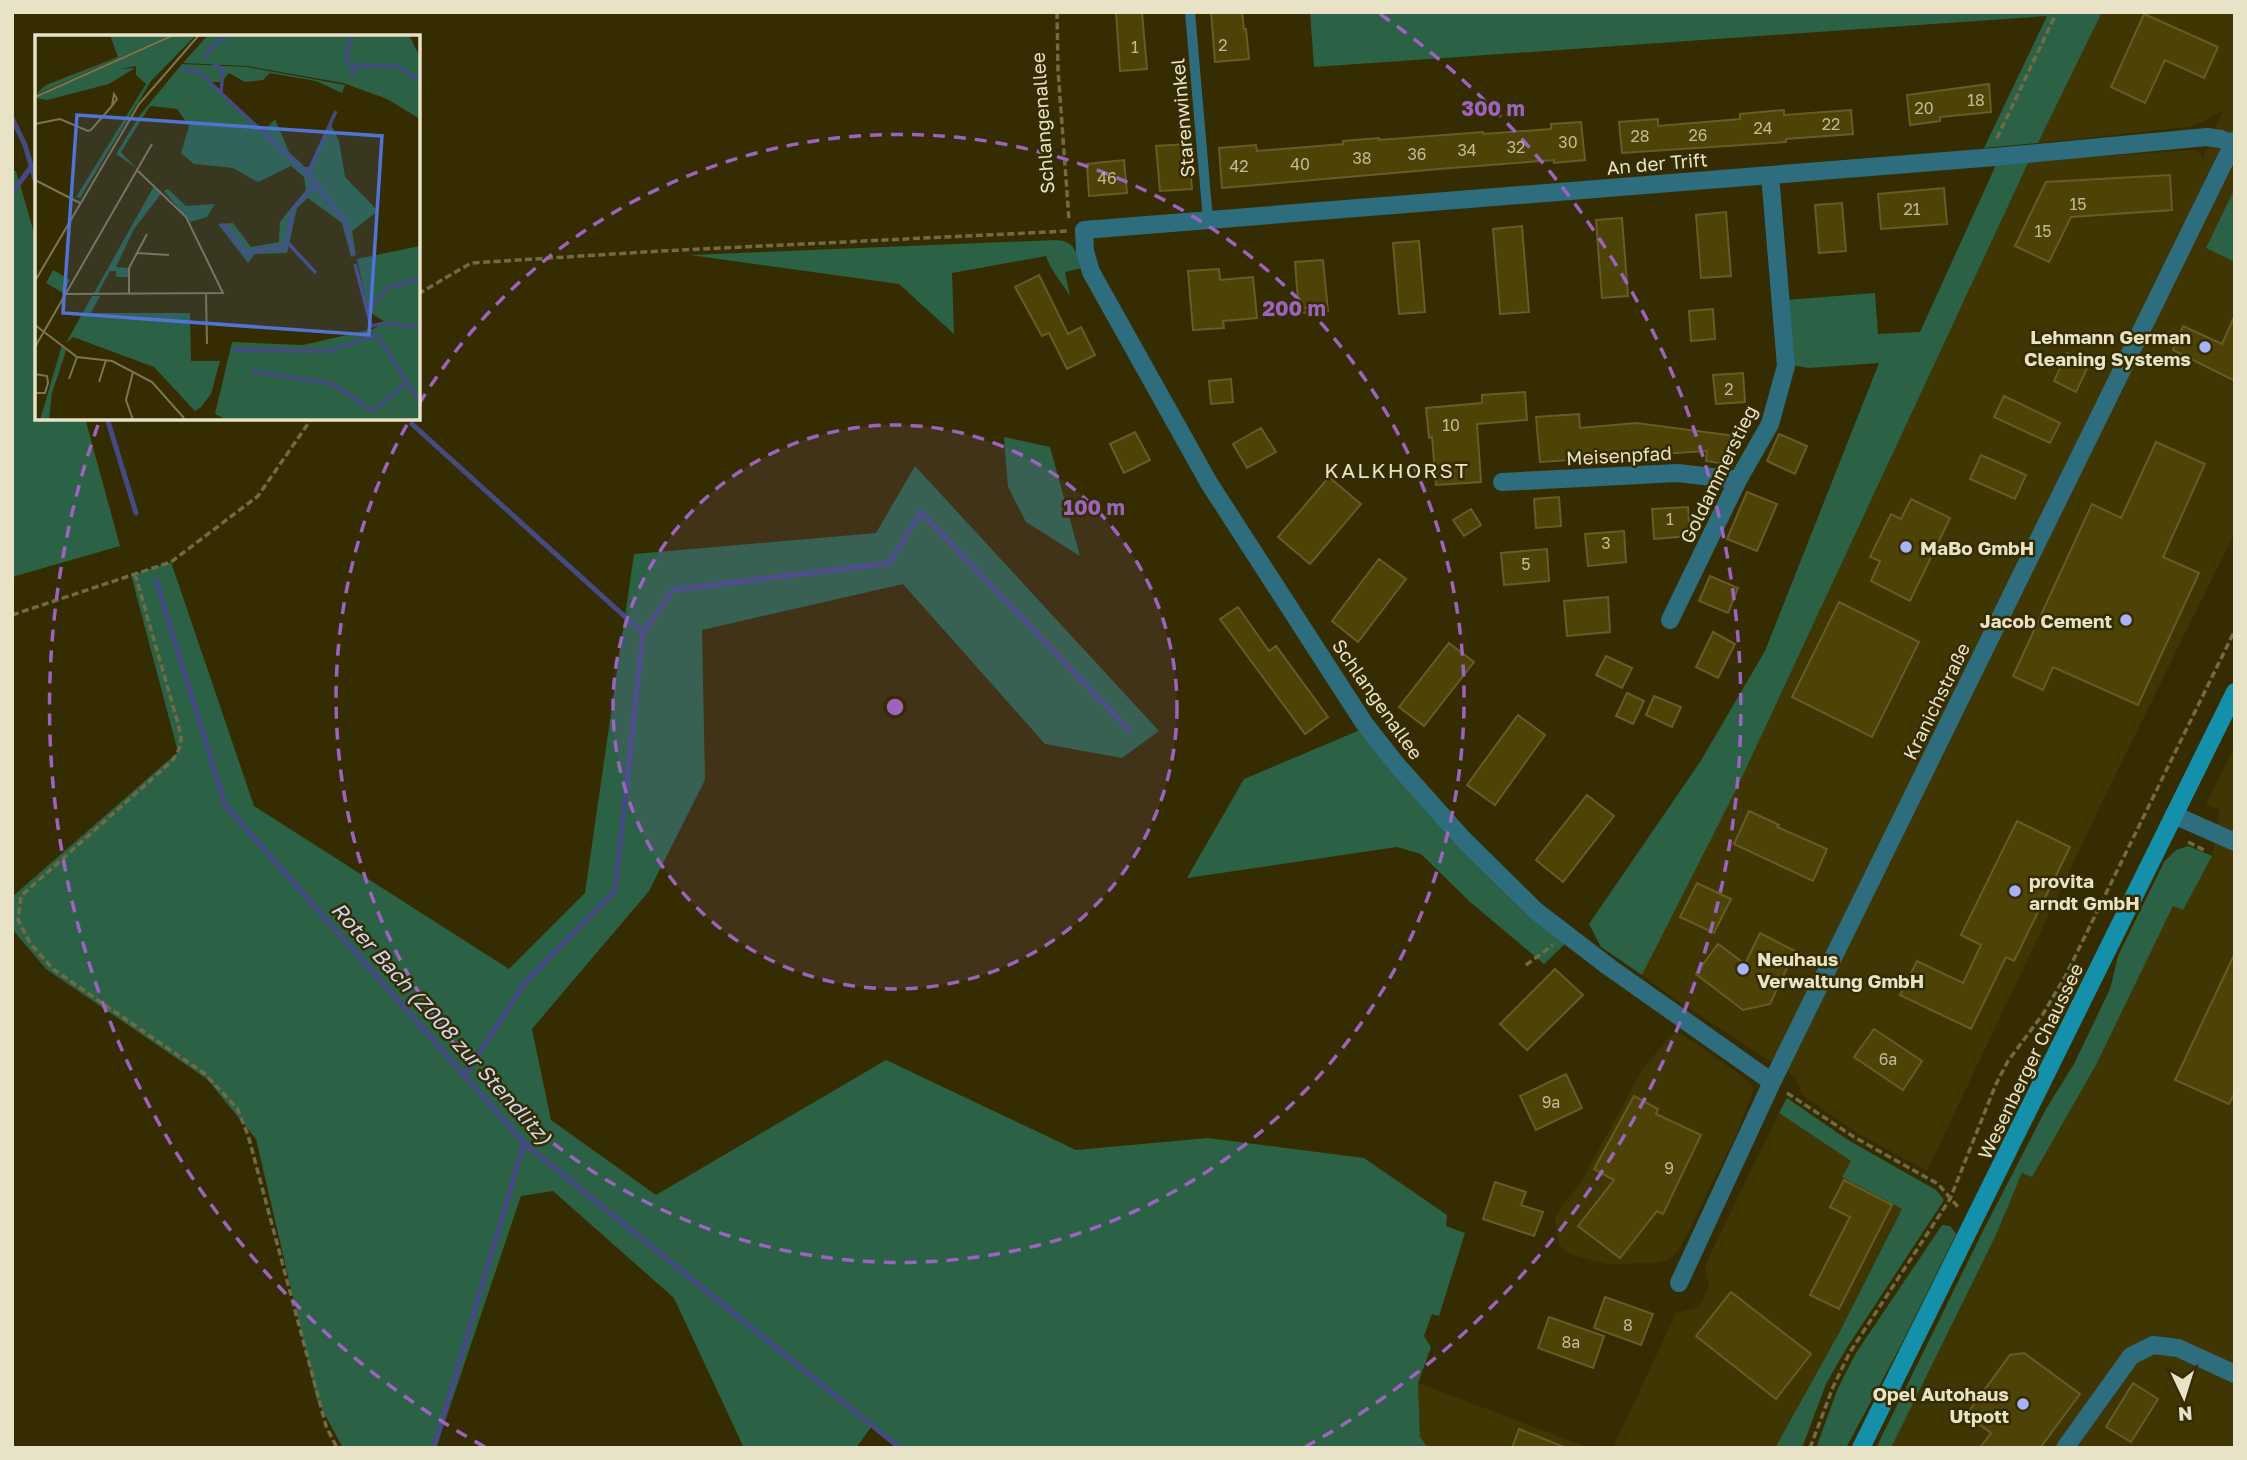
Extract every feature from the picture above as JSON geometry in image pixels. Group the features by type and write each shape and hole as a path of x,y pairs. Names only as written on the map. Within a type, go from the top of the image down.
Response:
{"main road":[{"name":"Wesenberger Chaussee","path":"1861,1448 2235,692"}],"street":[{"name":"An der Trift","path":"1077,231 1995,157 2207,137 2234,142"},
{"name":"Kranichstraße","path":"1679,1283 1772,1082 2234,142"},
{"name":"Goldammerstieg","path":"1670,620 1738,480 1770,424 1786,366 1770,175"},
{"name":"Schlangenallee","path":"1077,231 1091,272 1209,483 1364,723 1397,765 1463,839 1536,911 1609,967 1772,1082"},
{"name":"Meisenpfad","path":"1502,482 1678,473 1738,480"},
{"path":"2174,815 2235,842"},
{"path":"2065,1448 2131,1356 2153,1345 2178,1348 2235,1374"}],"lane":[{"name":"Starenwinkel","path":"1190,12 1208,220"}],"path":[{"name":"Schlangenallee","path":"1057,12 1058,70 1077,231"},
{"path":"1995,157 1995,143 2054,18 2054,12"},
{"path":"420,293 471,263 1077,231"},
{"path":"12,615 171,562 258,496 311,420"},
{"path":"135,574 181,735 181,748 172,761 21,896 18,919 30,943 54,969 205,1073 237,1108 248,1135 326,1426 337,1448"},
{"path":"1810,1448 1833,1387 1850,1352 1950,1199 1996,1084 2008,1061 2043,1014 2066,975 2235,630"},
{"path":"1525,965 1540,956"},
{"path":"1772,1082 1854,1137 1938,1184 1973,1222"}],"shaded area":[{"path":"2102,12 2235,12 2235,532 2104,798 1927,1171 1859,1134 1803,1096 1795,1077 1642,975 1737,788 2029,161 2195,150 2203,159 2223,110 2188,127 2038,143"},
{"path":"2235,746 2235,1448 1891,1448 1996,1235 2023,1172 2032,1176 2096,1065 2173,906 2183,910 2212,856 2220,810 2206,804"},
{"path":"1678,1032 1752,1085 1753,1091 1737,1133 1678,1252 1667,1260 1656,1263 1607,1264 1570,1254 1559,1245 1555,1217 1583,1179 1643,1068 1670,1037"},
{"path":"1779,1113 1851,1161 1843,1178 1902,1209 1839,1333 1775,1448 1613,1448 1676,1313 1694,1309 1703,1301 1709,1285 1705,1270 1707,1261"},
{"path":"1418,1383 1589,1448 1428,1448 1420,1437"}],"green space":[{"path":"1310,12 2102,12 2038,143 1984,148 2047,16 1314,67"},
{"path":"2029,161 1737,788 1642,975 1601,947 1589,924 1700,762 1765,651 1879,363 1809,368 1791,365 1786,300 1875,293 1878,334 1920,332 1996,165"},
{"path":"12,171 16,171 35,236 35,420 86,420 120,546 12,577"},
{"path":"2235,188 2235,262 2206,248"},
{"path":"1056,240 1071,245 1082,268 1065,272 1070,296 1046,256 952,273 954,334 899,284 690,255"},
{"path":"1004,437 1050,447 1080,556 1026,522 1008,487"},
{"path":"915,466 1159,731 1122,758 1045,744 903,584 702,630 705,780 649,891 532,1029 551,1120 656,1195 886,1060 1076,1150 1208,1138 1364,1158 1447,1215 1446,1226 1465,1233 1439,1316 1432,1314 1424,1336 1431,1347 1418,1383 1420,1437 1428,1448 900,1448 872,1426 856,1448 744,1448 674,1298 553,1191 521,1196 436,1448 343,1448 317,1400 256,1139 207,1079 46,969 12,929 12,897 178,752 131,575 171,562 254,806 509,969 585,893 634,554 876,533"},
{"path":"1360,730 1566,943 1544,964 1469,901 1421,854 1397,847 1187,878 1244,779"},
{"path":"2188,846 2212,856 2183,910 2173,906 2096,1065 2032,1177 2022,1173 1996,1235 1891,1448 1876,1448 1985,1227 2046,1109 2074,1064 2110,989 2118,956 2164,862 2176,850"},
{"path":"1787,1098 1848,1140 1936,1190 1944,1200 1846,1349 1826,1384 1802,1448 1775,1448 1839,1333 1902,1209 1842,1177 1851,1161 1779,1113"},
{"path":"1942,1225 1950,1226 1956,1234 1846,1448 1816,1448 1838,1388 1856,1353"}],"building":[{"path":"1116,12 1142,12 1147,69 1120,71"},
{"path":"1211,12 1242,12 1249,59 1215,62"},
{"path":"2144,14 2218,47 2204,78 2165,60 2145,103 2111,87"},
{"path":"1989,84 1991,112 1940,117 1940,121 1910,125 1907,95"},
{"path":"1784,110 1784,115 1851,110 1853,134 1786,139 1786,142 1622,153 1619,122 1658,119 1658,126 1740,119 1740,114"},
{"path":"1581,122 1585,160 1554,163 1554,160 1222,188 1219,148 1256,145 1257,151 1343,144 1343,141 1379,138 1551,129 1551,124"},
{"path":"1188,144 1192,189 1160,191 1156,146"},
{"path":"1124,160 1127,193 1089,196 1087,164"},
{"path":"2170,175 2172,210 2071,217 2049,262 2015,246 2046,182"},
{"path":"1944,188 1947,224 1881,229 1878,194"},
{"path":"1842,203 1846,251 1819,253 1815,205"},
{"path":"1726,212 1731,276 1701,278 1696,215"},
{"path":"1622,218 1628,296 1602,298 1596,220"},
{"path":"1522,226 1529,312 1500,314 1493,229"},
{"path":"1419,241 1425,312 1399,314 1393,243"},
{"path":"1323,260 1328,311 1299,313 1295,262"},
{"path":"1219,269 1220,280 1253,277 1257,318 1223,321 1224,328 1193,330 1188,271"},
{"path":"1039,275 1068,334 1081,327 1095,355 1067,369 1049,333 1042,336 1015,287"},
{"path":"1713,309 1715,339 1691,341 1689,311"},
{"name":"Lehmann German Cleaning Systems","path":"2235,315 2235,381 2173,350 2183,326 2222,344"},
{"path":"2067,353 2089,364 2076,392 2054,381"},
{"path":"1743,373 1745,402 1716,404 1713,375"},
{"path":"1231,379 1233,402 1211,404 1209,381"},
{"path":"1525,392 1527,420 1477,424 1481,482 1436,485 1432,437 1429,438 1426,408 1482,403 1482,395"},
{"path":"2004,396 2060,423 2050,443 1994,417"},
{"path":"1579,414 1580,428 1636,423 1736,436 1732,465 1706,461 1707,451 1540,462 1536,417"},
{"path":"1261,428 1276,452 1247,468 1233,444"},
{"path":"1135,432 1150,460 1124,473 1110,444"},
{"path":"1779,434 1807,446 1795,474 1767,461"},
{"name":"Jacob Cement","path":"2156,442 2205,464 2163,557 2199,573 2138,705 2053,667 2043,690 2013,676 2092,504 2121,518"},
{"path":"1981,455 2026,475 2015,499 1970,479"},
{"path":"1329,477 1361,504 1310,564 1278,537"},
{"path":"1747,492 1777,504 1757,551 1727,539"},
{"path":"1559,497 1561,526 1536,528 1534,499"},
{"name":"MaBo GmbH","path":"1911,499 1950,518 1910,601 1871,581 1880,561 1870,557 1891,514 1901,519"},
{"path":"1688,507 1690,536 1654,539 1652,509"},
{"path":"1471,509 1481,525 1464,536 1453,520"},
{"path":"1624,531 1626,562 1588,566 1585,534"},
{"path":"1547,549 1549,581 1504,585 1501,553"},
{"path":"1379,559 1406,579 1358,642 1332,621"},
{"path":"1710,576 1738,588 1728,613 1699,601"},
{"path":"1608,597 1610,632 1567,636 1564,601"},
{"path":"1839,602 1919,642 1872,737 1792,697"},
{"path":"1238,607 1269,651 1276,646 1328,717 1305,734 1220,619"},
{"path":"1713,632 1735,644 1718,678 1696,667"},
{"path":"1449,643 1474,662 1424,726 1399,707"},
{"path":"1606,656 1632,668 1622,688 1596,675"},
{"path":"1627,693 1644,701 1633,724 1616,716"},
{"path":"1654,696 1681,707 1672,727 1646,715"},
{"path":"1518,715 1545,735 1495,805 1467,785"},
{"path":"1587,795 1614,816 1563,882 1536,860"},
{"path":"1749,811 1779,825 1777,827 1827,849 1813,881 1734,844"},
{"name":"provita arndt GmbH","path":"2017,821 2070,847 2014,961 2006,957 1971,1029 1900,995 1917,961 1963,983 1981,945 1961,935"},
{"path":"1697,883 1731,899 1714,933 1680,917"},
{"name":"Neuhaus Verwaltung GmbH","path":"1760,933 1795,951 1770,1004 1743,1010 1696,974 1718,944 1745,964"},
{"path":"2235,953 2235,1092 2229,1104 2175,1080"},
{"path":"1555,969 1583,995 1527,1050 1500,1024"},
{"path":"1874,1029 1922,1061 1903,1090 1854,1057"},
{"path":"1566,1074 1582,1108 1536,1130 1520,1096"},
{"path":"1634,1096 1658,1109 1656,1114 1701,1135 1663,1214 1657,1211 1620,1258 1578,1226 1614,1180 1594,1169"},
{"path":"1844,1180 1892,1205 1839,1309 1810,1295 1850,1217 1830,1207"},
{"path":"1495,1182 1526,1192 1521,1205 1543,1212 1534,1236 1483,1219"},
{"path":"1731,1292 1811,1354 1776,1399 1696,1336"},
{"path":"1605,1297 1653,1314 1641,1345 1594,1328"},
{"path":"1549,1317 1604,1336 1593,1368 1538,1348"},
{"name":"Opel Autohaus Utpott","path":"2024,1353 2080,1394 2040,1448 1980,1448 1991,1433 1966,1415 2010,1355"},
{"path":"2133,1383 2158,1399 2131,1442 2106,1427"},
{"path":"1519,1429 1564,1447 1564,1448 1512,1448"}],"waterway":[{"name":"Roter Bach (Z008 zur Stendlitz)","path":"12,118 25,145 35,179"},
{"path":"12,193 31,167"},
{"name":"Roter Bach (Z008 zur Stendlitz)","path":"108,420 136,513"},
{"path":"412,424 643,633 615,891 527,980 464,1076"},
{"path":"643,633 673,590 889,563 921,512 1130,731"},
{"name":"Roter Bach (Z008 zur Stendlitz)","path":"156,580 225,805 524,1143 900,1448"},
{"path":"434,1448 524,1143"}],"place":[{"name":"Lehmann German Cleaning Systems","path":"2205,347"},
{"name":"MaBo GmbH","path":"1906,547"},
{"name":"Jacob Cement","path":"2126,620"},
{"name":"provita arndt GmbH","path":"2015,891"},
{"name":"Neuhaus Verwaltung GmbH","path":"1743,969"},
{"name":"Opel Autohaus Utpott","path":"2023,1404"}],"district":[{"name":"KALKHORST","path":"1397,470"}]}
